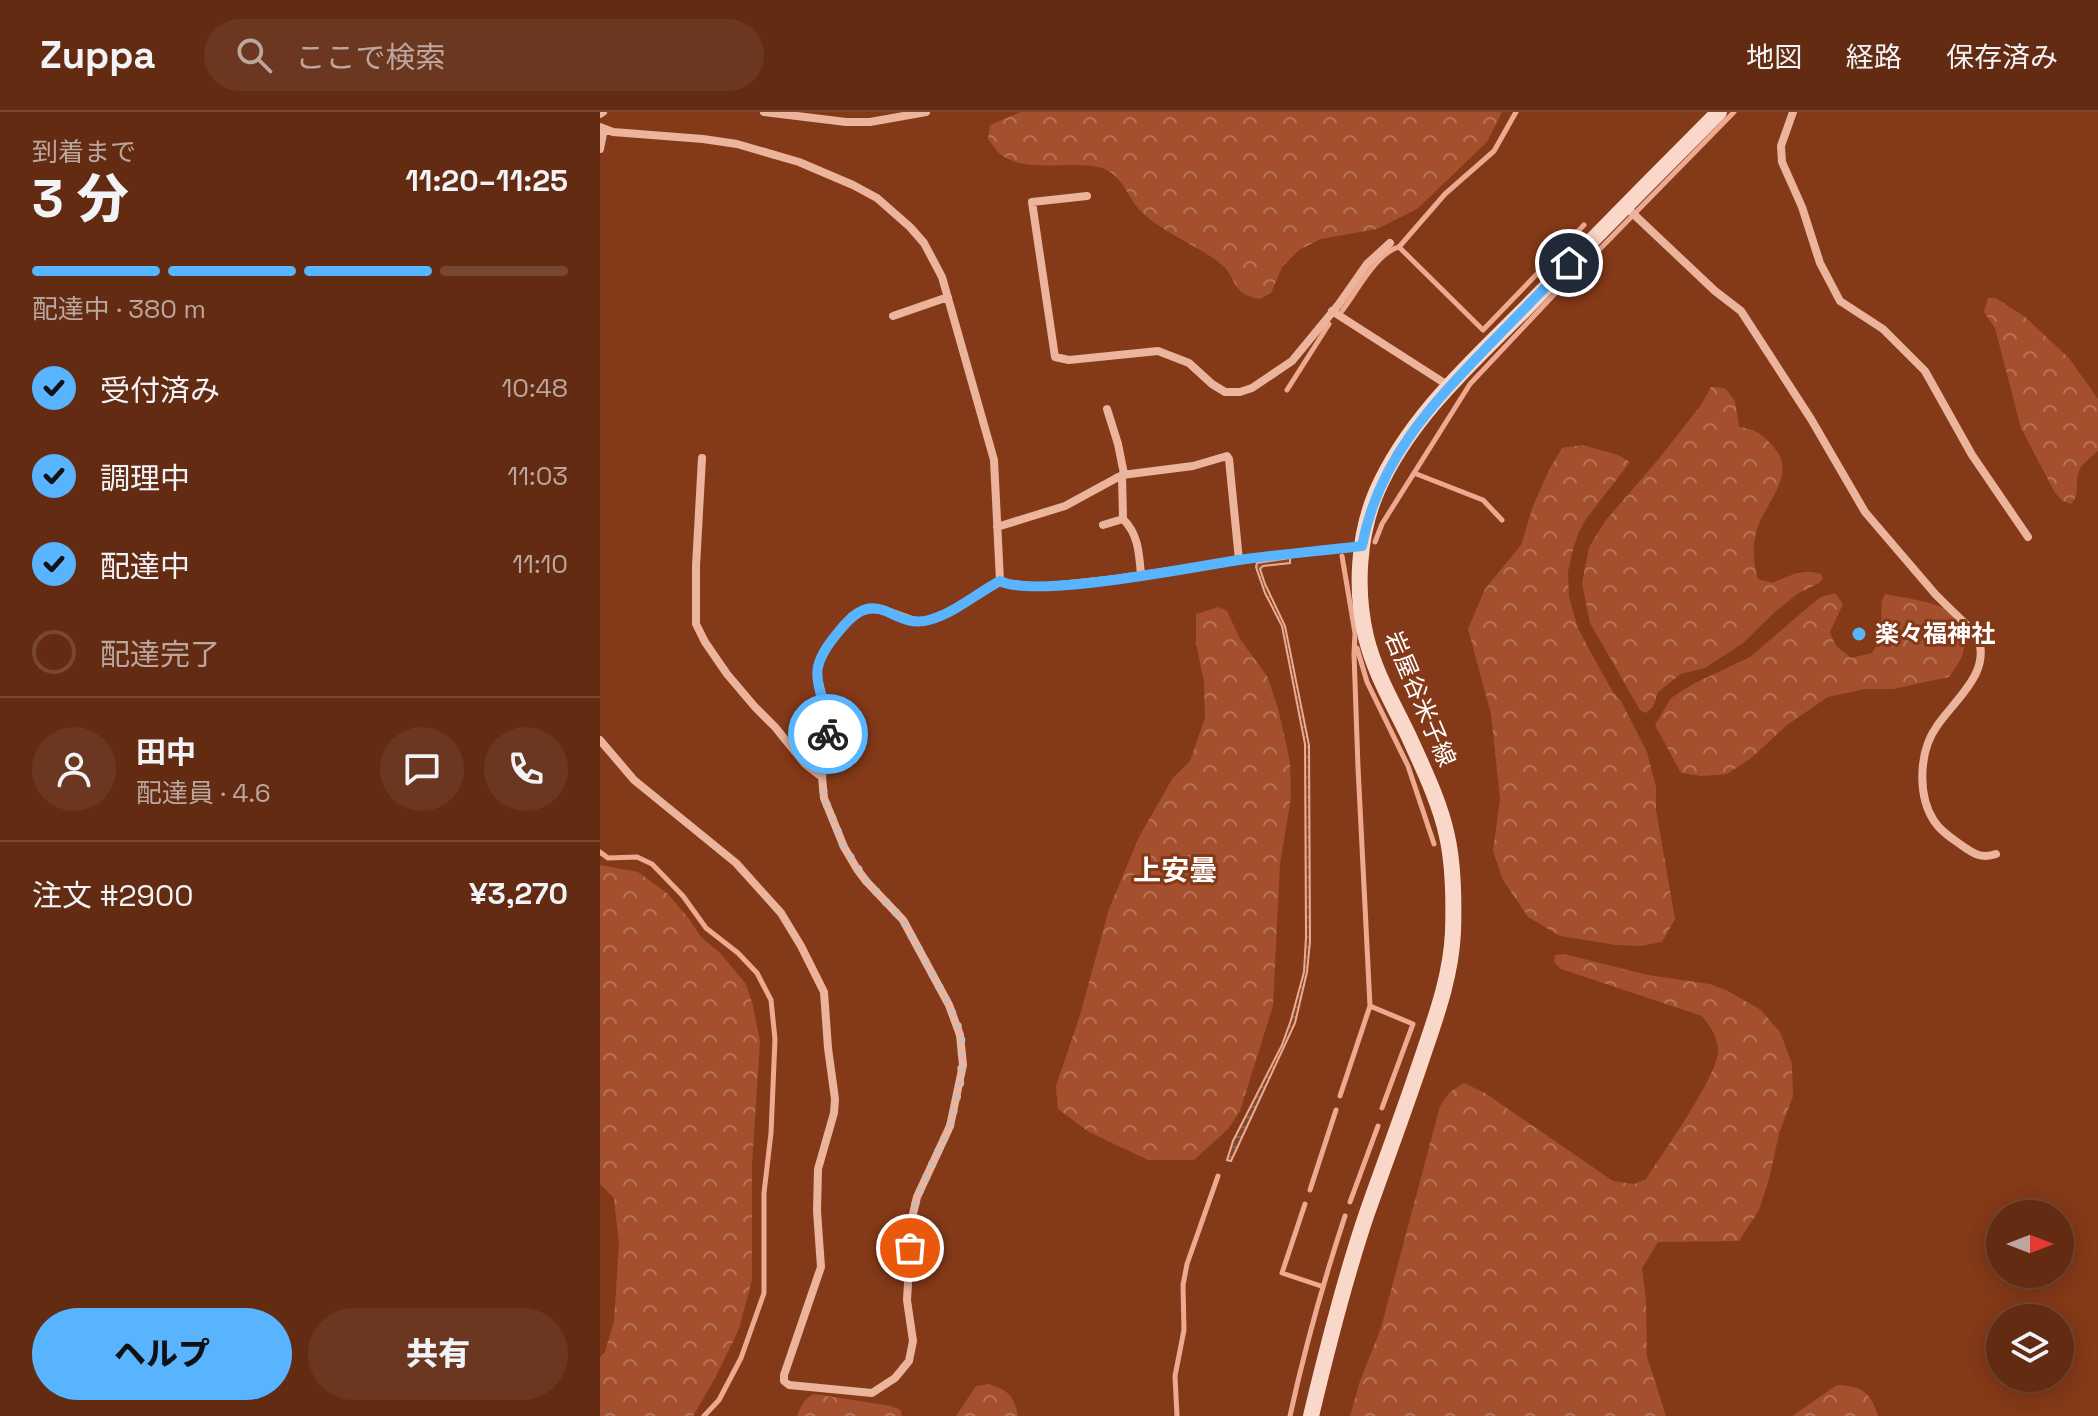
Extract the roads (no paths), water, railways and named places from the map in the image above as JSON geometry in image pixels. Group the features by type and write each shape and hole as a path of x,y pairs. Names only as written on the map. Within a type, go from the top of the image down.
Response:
{"main road":[{"name":"岩屋谷米子線","path":"1311,1416 1356,1247 1446,985 1453,936 1454,885 1447,836 1410,738 1376,671 1365,635 1360,585 1367,520 1377,491 1398,451 1449,386 1719,112"}],"street":[{"path":"764,112 846,122 870,122 926,112"},
{"path":"1793,112 1781,146 1782,162 1802,207 1820,263 1840,301 1883,329 1925,371 1972,455 2028,537"},
{"path":"600,149 602,128 613,132 737,144 799,162 853,185 877,198 910,227 924,243 942,277 994,460 1000,581"},
{"path":"1087,196 1032,202 1055,357 1069,360 1158,351 1189,363 1225,392 1252,388 1292,361 1367,264 1390,243"},
{"path":"1625,206 1715,291 1741,311 1811,419 1865,512 1936,595 1977,635 1980,664 1968,688 1931,736 1924,767 1924,795 1932,819 1945,834 1977,856 1996,854"},
{"path":"893,316 948,297"},
{"path":"1332,311 1449,386"},
{"path":"1107,409 1123,474 1123,519 1138,542 1141,575"},
{"path":"997,527 1065,506 1123,474 1193,466 1227,456 1239,560"},
{"path":"702,458 696,624 727,674 805,764 822,777"},
{"path":"1103,525 1123,519"},
{"path":"1000,581 1009,585 1042,587 1362,546"},
{"path":"600,740 634,780 736,863 781,913 824,992 835,1099 818,1169 821,1267 784,1381 789,1385 872,1393 895,1378 909,1361 913,1341 907,1300 912,1218 917,1197 950,1126 961,1080 963,1050 955,1017 903,920 866,881 844,847 824,798 822,777 829,721 817,672 822,655 858,612 872,609 887,611 920,622 945,614 1000,581"}],"waterway":[{"path":"1342,311 1375,265 1399,247 1445,194 1494,151 1516,112"},
{"path":"1595,254 1734,112"},
{"path":"1399,247 1483,330 1584,225"},
{"path":"1375,542 1382,524 1470,384 1563,285"},
{"path":"1287,390 1329,324"},
{"path":"1414,473 1483,500 1502,520"},
{"path":"1340,1096 1370,1006 1355,633 1342,556"},
{"path":"1357,648 1367,682 1408,766 1434,844"},
{"path":"600,852 608,858 637,857 652,864 683,896 706,928 738,953 757,973 771,1000 775,1039 771,1133 764,1193 764,1293 741,1358 719,1400 704,1416"},
{"path":"1370,1006 1413,1024 1382,1108"},
{"path":"1310,1190 1336,1110"},
{"path":"1350,1202 1378,1126"},
{"path":"1177,1416 1175,1376 1184,1330 1183,1285 1187,1264 1218,1176"},
{"path":"1305,1204 1282,1273 1321,1286"},
{"path":"1290,1416 1315,1315 1345,1216"}],"place":[{"name":"楽々福神社","path":"1859,634"}],"district":[{"name":"上安曇","path":"1175,870"}]}
